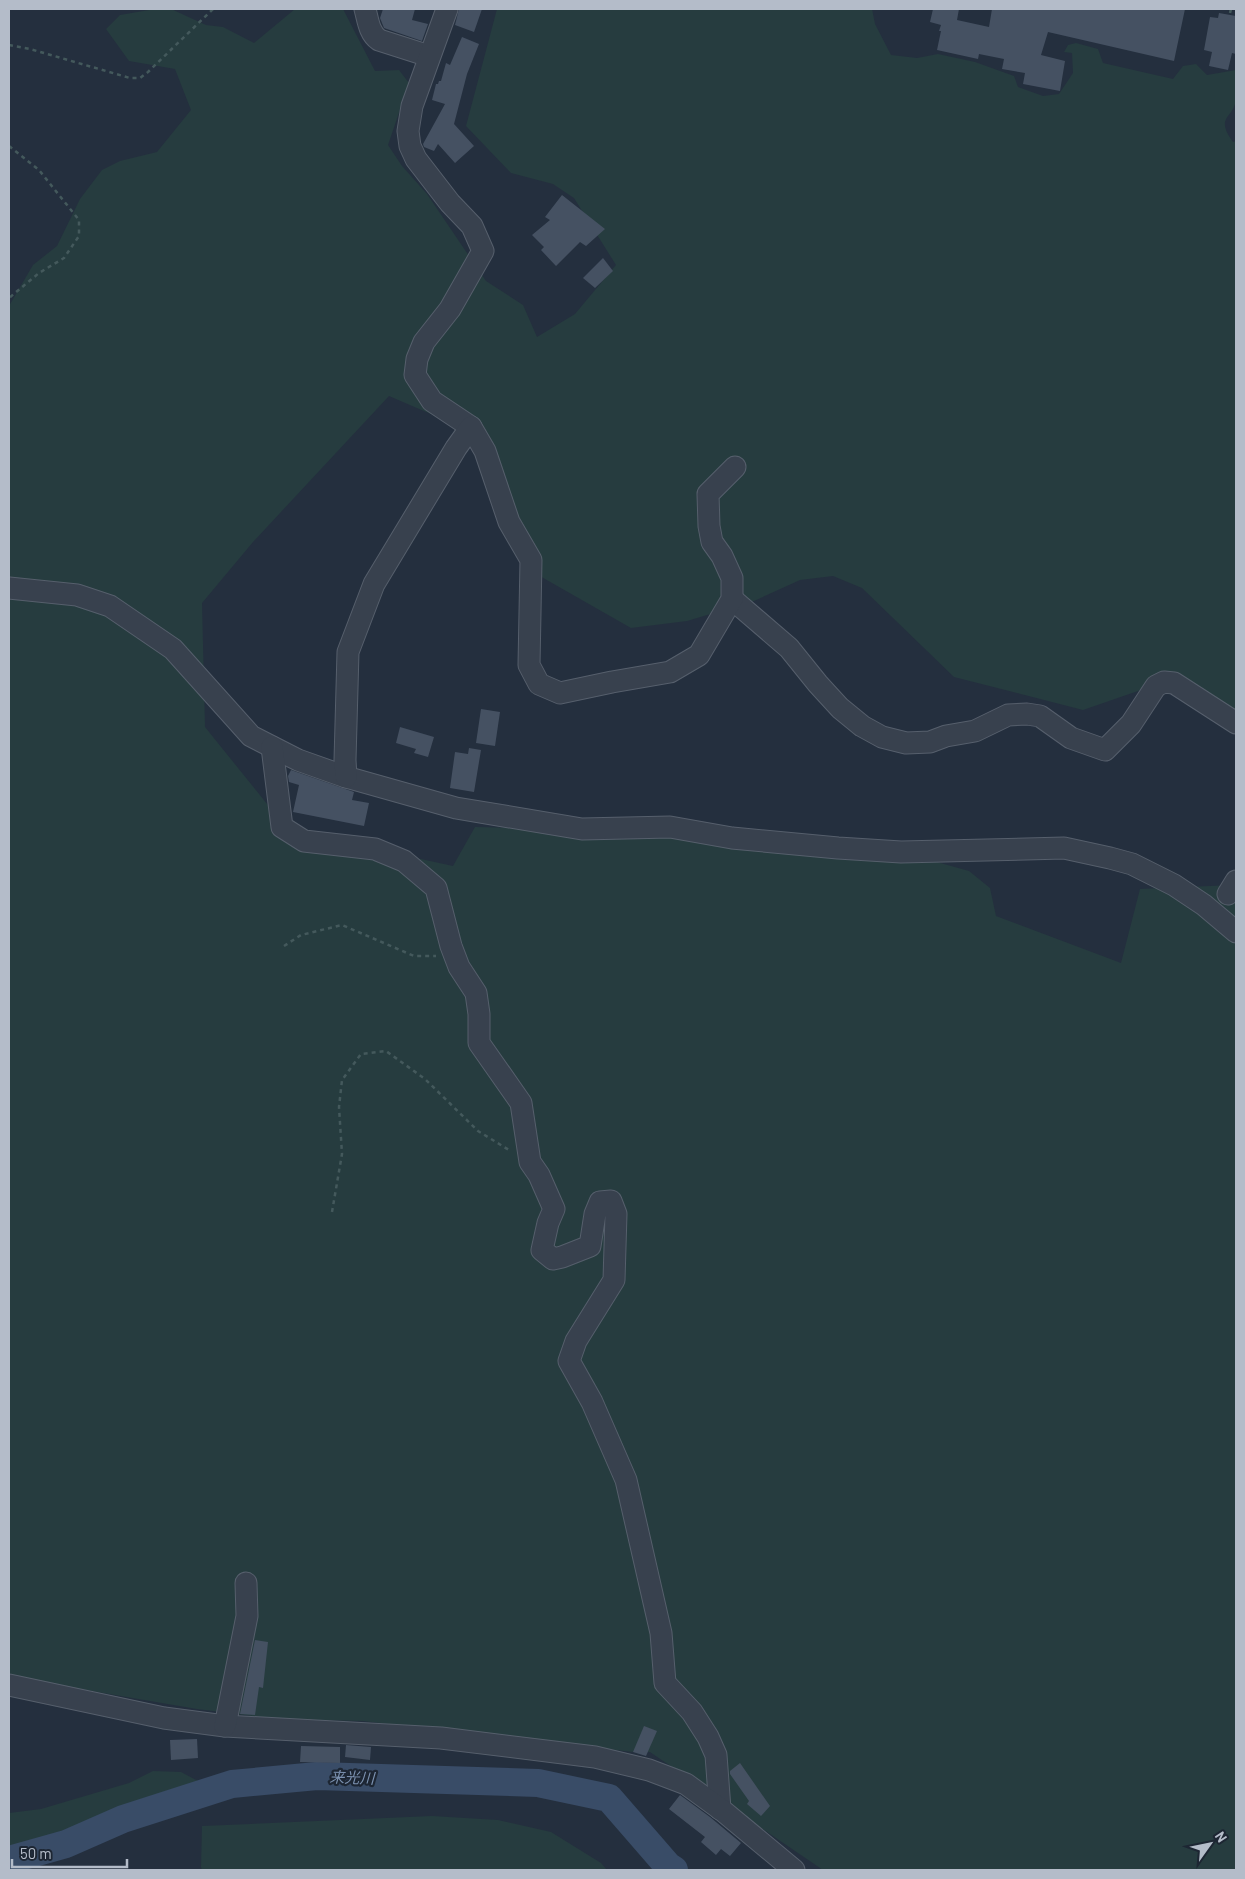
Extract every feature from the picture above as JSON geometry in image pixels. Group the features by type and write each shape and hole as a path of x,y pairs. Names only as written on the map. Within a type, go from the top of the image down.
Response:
{"street":[{"path":"365,9 371,31 375,37 429,56"},
{"path":"447,9 412,106 408,131 410,146 416,159 472,226 483,251 450,309 424,342 415,375 432,401 471,427 485,451 510,522 531,560 529,665 539,684 560,694 612,682 670,672 699,655 732,599 732,578 722,556 712,542 709,526 708,494 735,467"},
{"path":"346,777 348,652 374,584 456,448 471,427"},
{"path":"9,588 77,595 110,606 173,649 251,736 298,760 346,777 456,808 582,829 670,827 732,838 838,848 901,852 1064,848 1132,864 1174,885 1204,905 1236,932"},
{"path":"732,599 789,648 840,708 862,726 882,737 906,743 930,742 946,736 975,731 1008,715 1027,714 1040,716 1071,738 1106,750 1131,724 1156,686 1164,682 1174,683 1236,723"},
{"path":"272,746 282,826 304,841 375,849 404,861 436,888 455,957 476,993 479,1014 479,1043 521,1103 530,1162 540,1175 554,1209 548,1223 542,1250 553,1259 590,1246 594,1214 600,1202 611,1201 616,1214 614,1280 576,1341 569,1361 592,1402 626,1480 659,1624 665,1683 692,1712 708,1737 716,1755 720,1809"},
{"path":"226,1726 247,1616 246,1583"},
{"path":"9,1685 164,1718 226,1726 441,1738 595,1757 649,1770 686,1784 720,1809 794,1870"}],"path":[{"path":"9,45 30,49 130,78 140,78 213,9"},
{"path":"1230,13 1231,9"},
{"path":"9,146 39,170 78,220 79,236 64,258 39,273 9,298"},
{"path":"284,946 301,936 342,925 414,956 455,957"},
{"path":"332,1212 342,1154 339,1107 342,1080 361,1054 386,1051 425,1079 478,1131 530,1162"}],"green space":[{"path":"155,9 171,9 206,25 223,27 254,43 295,9 343,9 375,71 399,70 409,83 388,145 402,166 427,194 486,281 523,305 537,337 575,314 616,265 574,198 553,184 511,173 466,126 497,9 872,9 875,24 891,55 917,58 938,54 975,62 1014,76 1018,87 1043,96 1059,94 1073,73 1072,53 1064,52 1068,45 1076,43 1098,49 1103,63 1173,79 1183,66 1196,64 1207,75 1236,70 1235,106 1225,122 1225,127 1233,142 1236,141 1236,722 1164,682 1083,710 954,677 862,588 833,576 800,580 754,601 687,621 631,628 531,571 475,433 389,396 253,542 202,603 205,727 288,830 453,866 475,827 609,830 901,852 969,871 990,888 996,916 1121,963 1140,889 1234,885 1236,879 1236,1870 823,1870 650,1752 633,1752 363,1721 276,1719 197,1709 27,1680 9,1675 9,306 33,265 57,246 80,199 102,170 120,161 157,152 191,110 175,69 129,61 106,29 120,15"},
{"path":"153,1771 181,1772 198,1781 198,1789 180,1798 170,1811 113,1820 88,1842 69,1855 41,1857 9,1870 9,1813 41,1809 129,1783"},
{"path":"432,1816 498,1820 551,1832 601,1863 607,1870 202,1870 201,1867 202,1826"}],"building":[{"path":"383,9 415,9 412,20 428,24 422,41 384,28 380,18"},
{"path":"459,9 482,9 474,32 455,25"},
{"path":"933,9 959,9 957,20 989,27 992,9 1185,9 1174,61 1048,32 1041,55 1065,61 1060,91 1023,84 1025,73 1002,69 1004,59 979,54 978,59 937,50 941,25 930,22"},
{"path":"1219,13 1236,16 1236,54 1232,53 1228,70 1209,66 1212,52 1204,50 1210,17 1218,18"},
{"path":"462,37 479,44 467,74 454,124 474,146 455,163 438,144 434,151 424,147 423,144 445,104 432,100 436,84 441,81 446,63 450,65"},
{"path":"562,195 605,229 586,246 580,242 556,266 541,250 544,247 532,235 550,220 545,217"},
{"path":"603,258 613,271 595,288 583,278"},
{"path":"481,709 500,712 495,746 476,743"},
{"path":"400,727 434,737 428,757 414,753 416,749 396,743"},
{"path":"469,748 481,750 474,792 450,788 455,752 468,754"},
{"path":"291,770 354,792 352,800 369,803 364,826 293,812 299,785 289,782 288,776"},
{"path":"255,1640 268,1642 263,1688 259,1687 255,1715 240,1714"},
{"path":"644,1726 657,1731 646,1756 633,1752"},
{"path":"197,1739 198,1758 171,1760 170,1740"},
{"path":"346,1745 371,1747 370,1760 345,1757"},
{"path":"301,1746 340,1747 340,1763 300,1762"},
{"path":"740,1763 770,1806 761,1816 747,1804 749,1801 730,1774 730,1771"},
{"path":"680,1795 741,1843 730,1856 721,1849 716,1855 701,1842 705,1837 669,1809"}],"waterway":[{"name":"来光川","path":"9,1860 66,1844 123,1819 232,1784 317,1776 538,1783 609,1798 668,1866 674,1870"}]}
